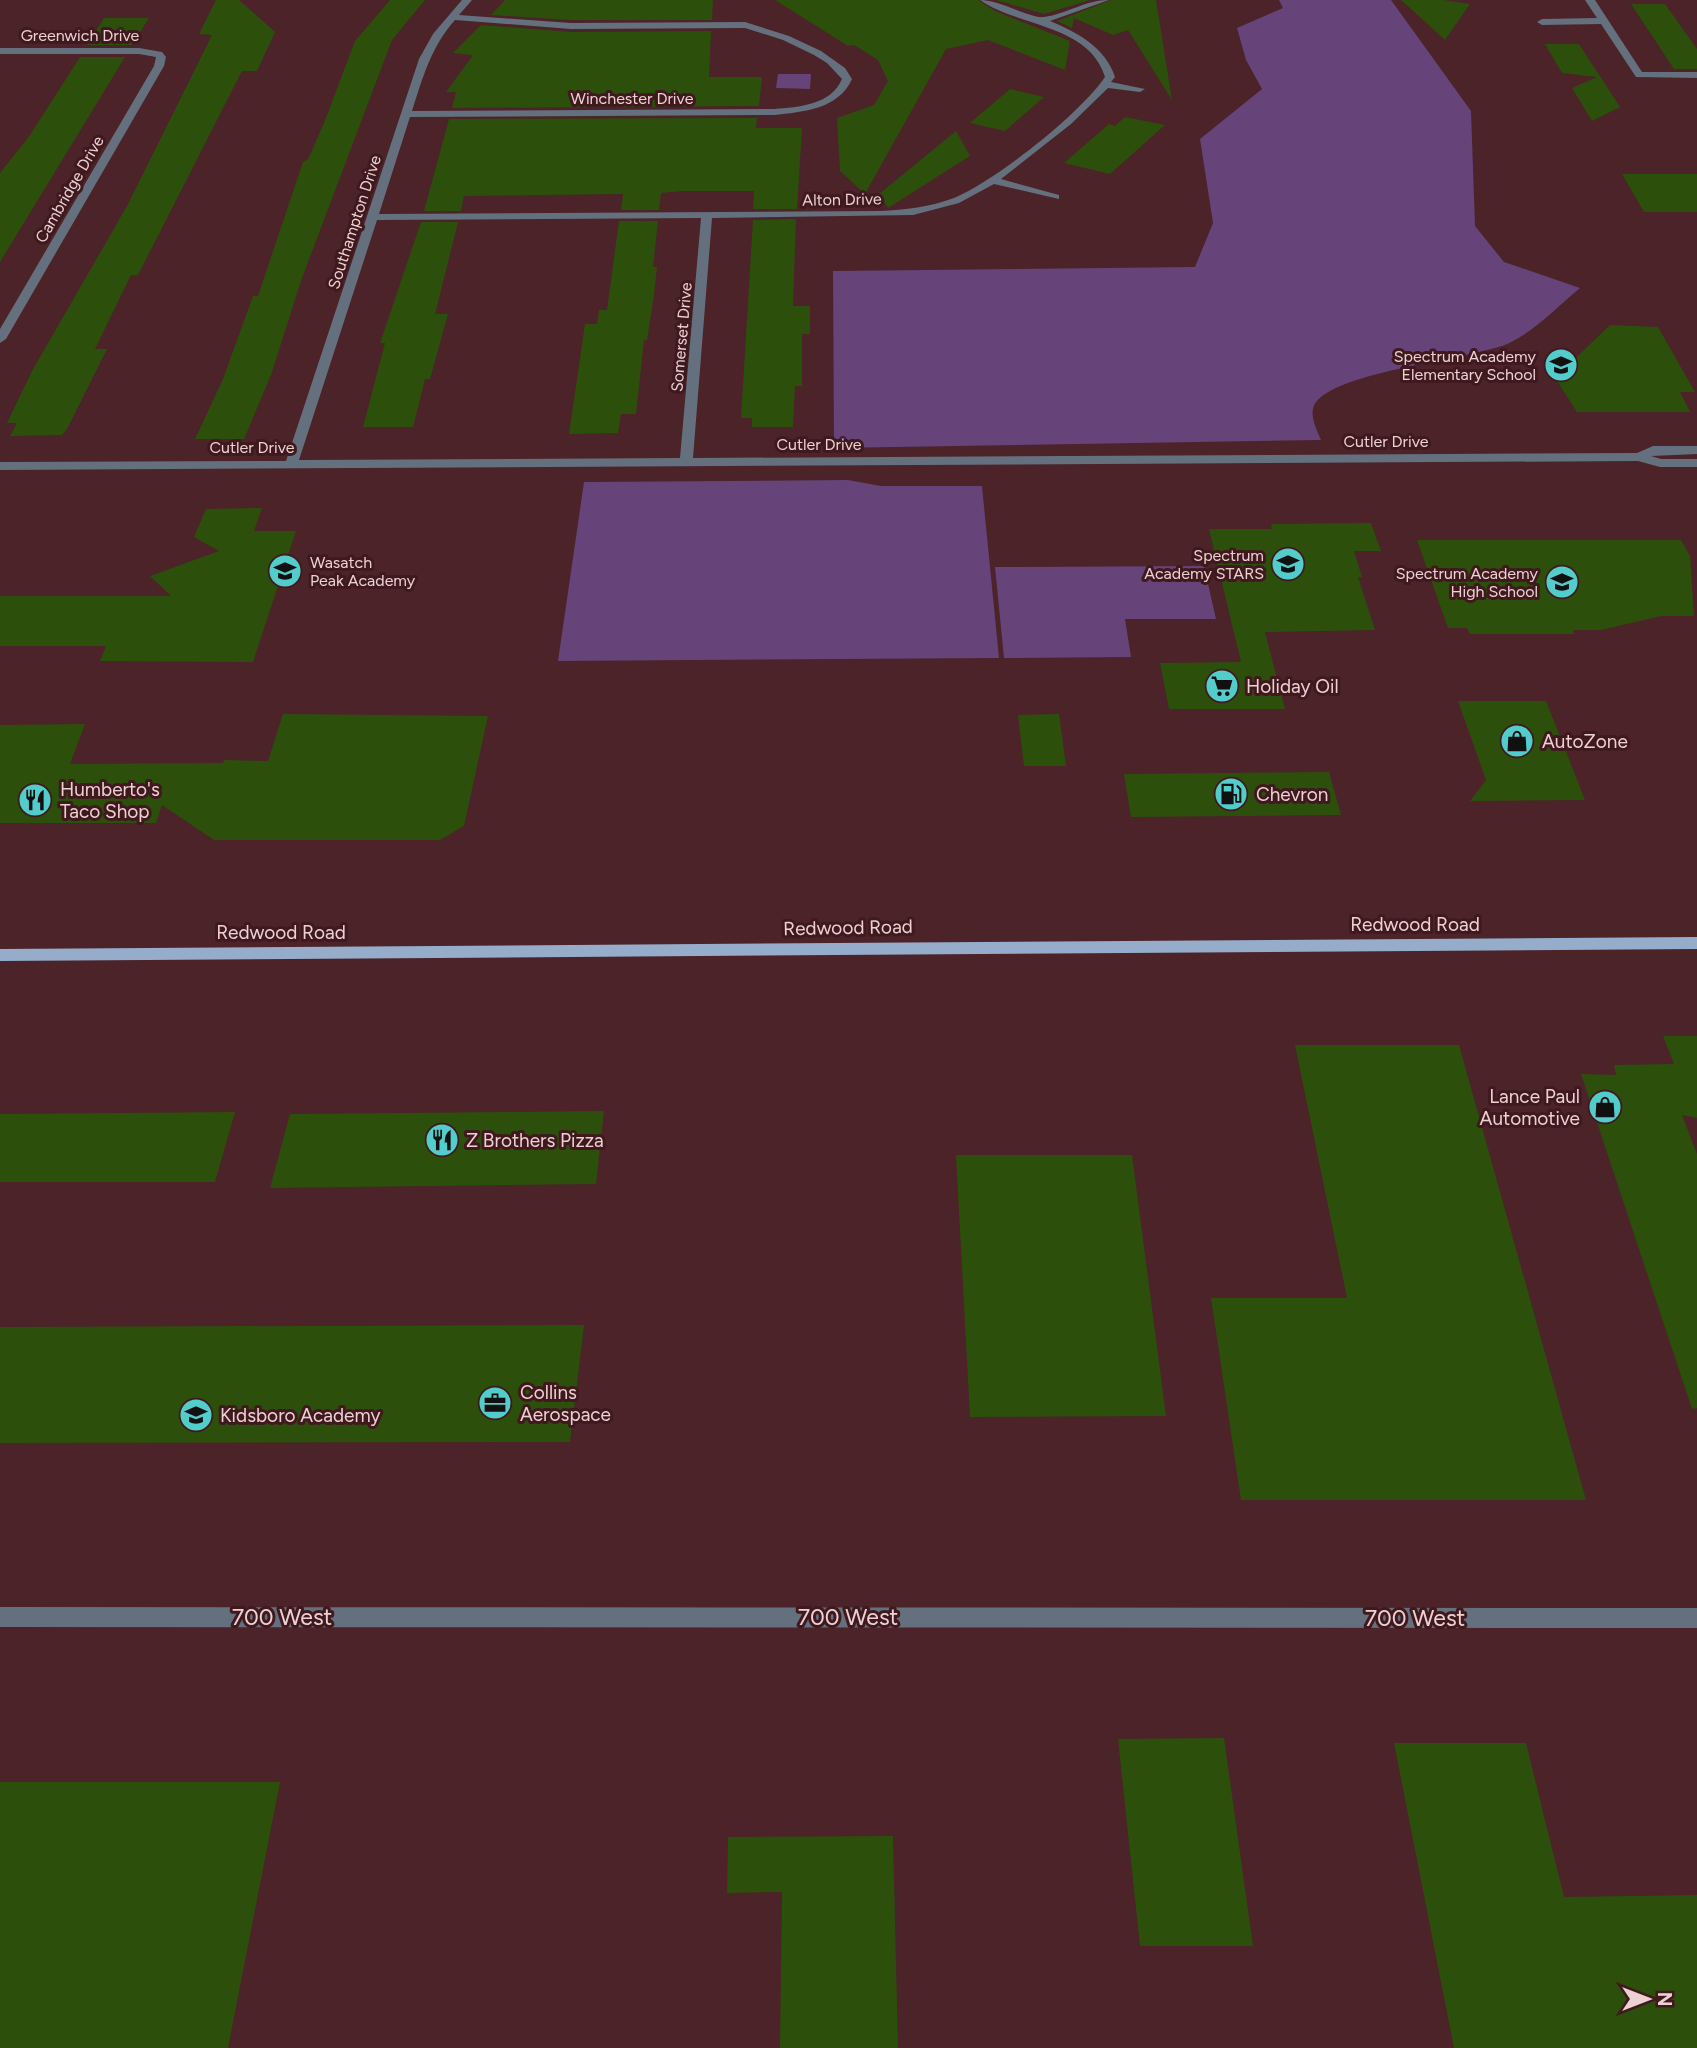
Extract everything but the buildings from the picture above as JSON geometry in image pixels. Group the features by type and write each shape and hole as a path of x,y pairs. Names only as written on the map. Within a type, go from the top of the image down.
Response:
{"main road":[{"name":"Redwood Road","path":"0,955 1697,943"}],"street":[{"name":"Southampton Drive","path":"291,464 429,48 467,0"},
{"path":"985,0 1086,42 1102,55 1110,69 1108,85 1140,89"},
{"path":"1039,22 1104,0"},
{"path":"1590,0 1639,75 1697,75"},
{"name":"Winchester Drive","path":"406,114 774,112 820,103 843,89 847,79 841,68 828,59 773,33 745,25 571,26 452,17"},
{"path":"1542,22 1604,21"},
{"name":"Greenwich Drive","path":"0,51 127,50 159,54"},
{"name":"Cambridge Drive","path":"0,339 159,66 159,54"},
{"name":"Alton Drive","path":"372,218 895,214 927,209 964,198 993,180 1108,85"},
{"path":"993,180 1055,197"},
{"name":"Somerset Drive","path":"686,462 707,215"},
{"name":"Cutler Drive","path":"1639,457 1653,450 1697,450"},
{"name":"Cutler Drive","path":"0,466 1639,457 1660,463 1697,463"},
{"name":"700 West","path":"0,1617 1697,1618"}],"shaded area":[{"path":"1279,0 1391,0 1471,111 1475,226 1504,262 1580,288 1536,326 1507,344 1368,377 1322,396 1313,409 1321,440 834,448 833,271 1195,267 1213,223 1200,139 1262,89 1246,60 1237,28 1283,8"},
{"path":"778,74 811,74 810,89 776,88"},
{"path":"848,480 881,486 982,486 999,658 558,661 584,482"},
{"path":"1204,566 1216,619 1125,619 1131,657 1004,658 995,567"}],"place":[{"name":"Spectrum Academy Elementary School","path":"1561,365"},
{"name":"Spectrum Academy STARS","path":"1288,564"},
{"name":"Wasatch Peak Academy","path":"285,571"},
{"name":"Spectrum Academy High School","path":"1562,582"},
{"name":"Holiday Oil","path":"1222,686"},
{"name":"AutoZone","path":"1517,741"},
{"name":"Chevron","path":"1231,794"},
{"name":"Humberto's Taco Shop","path":"35,800"},
{"name":"Lance Paul Automotive","path":"1605,1107"},
{"name":"Z Brothers Pizza","path":"442,1140"},
{"name":"Collins Aerospace","path":"495,1403"},
{"name":"Kidsboro Academy","path":"196,1415"}]}
